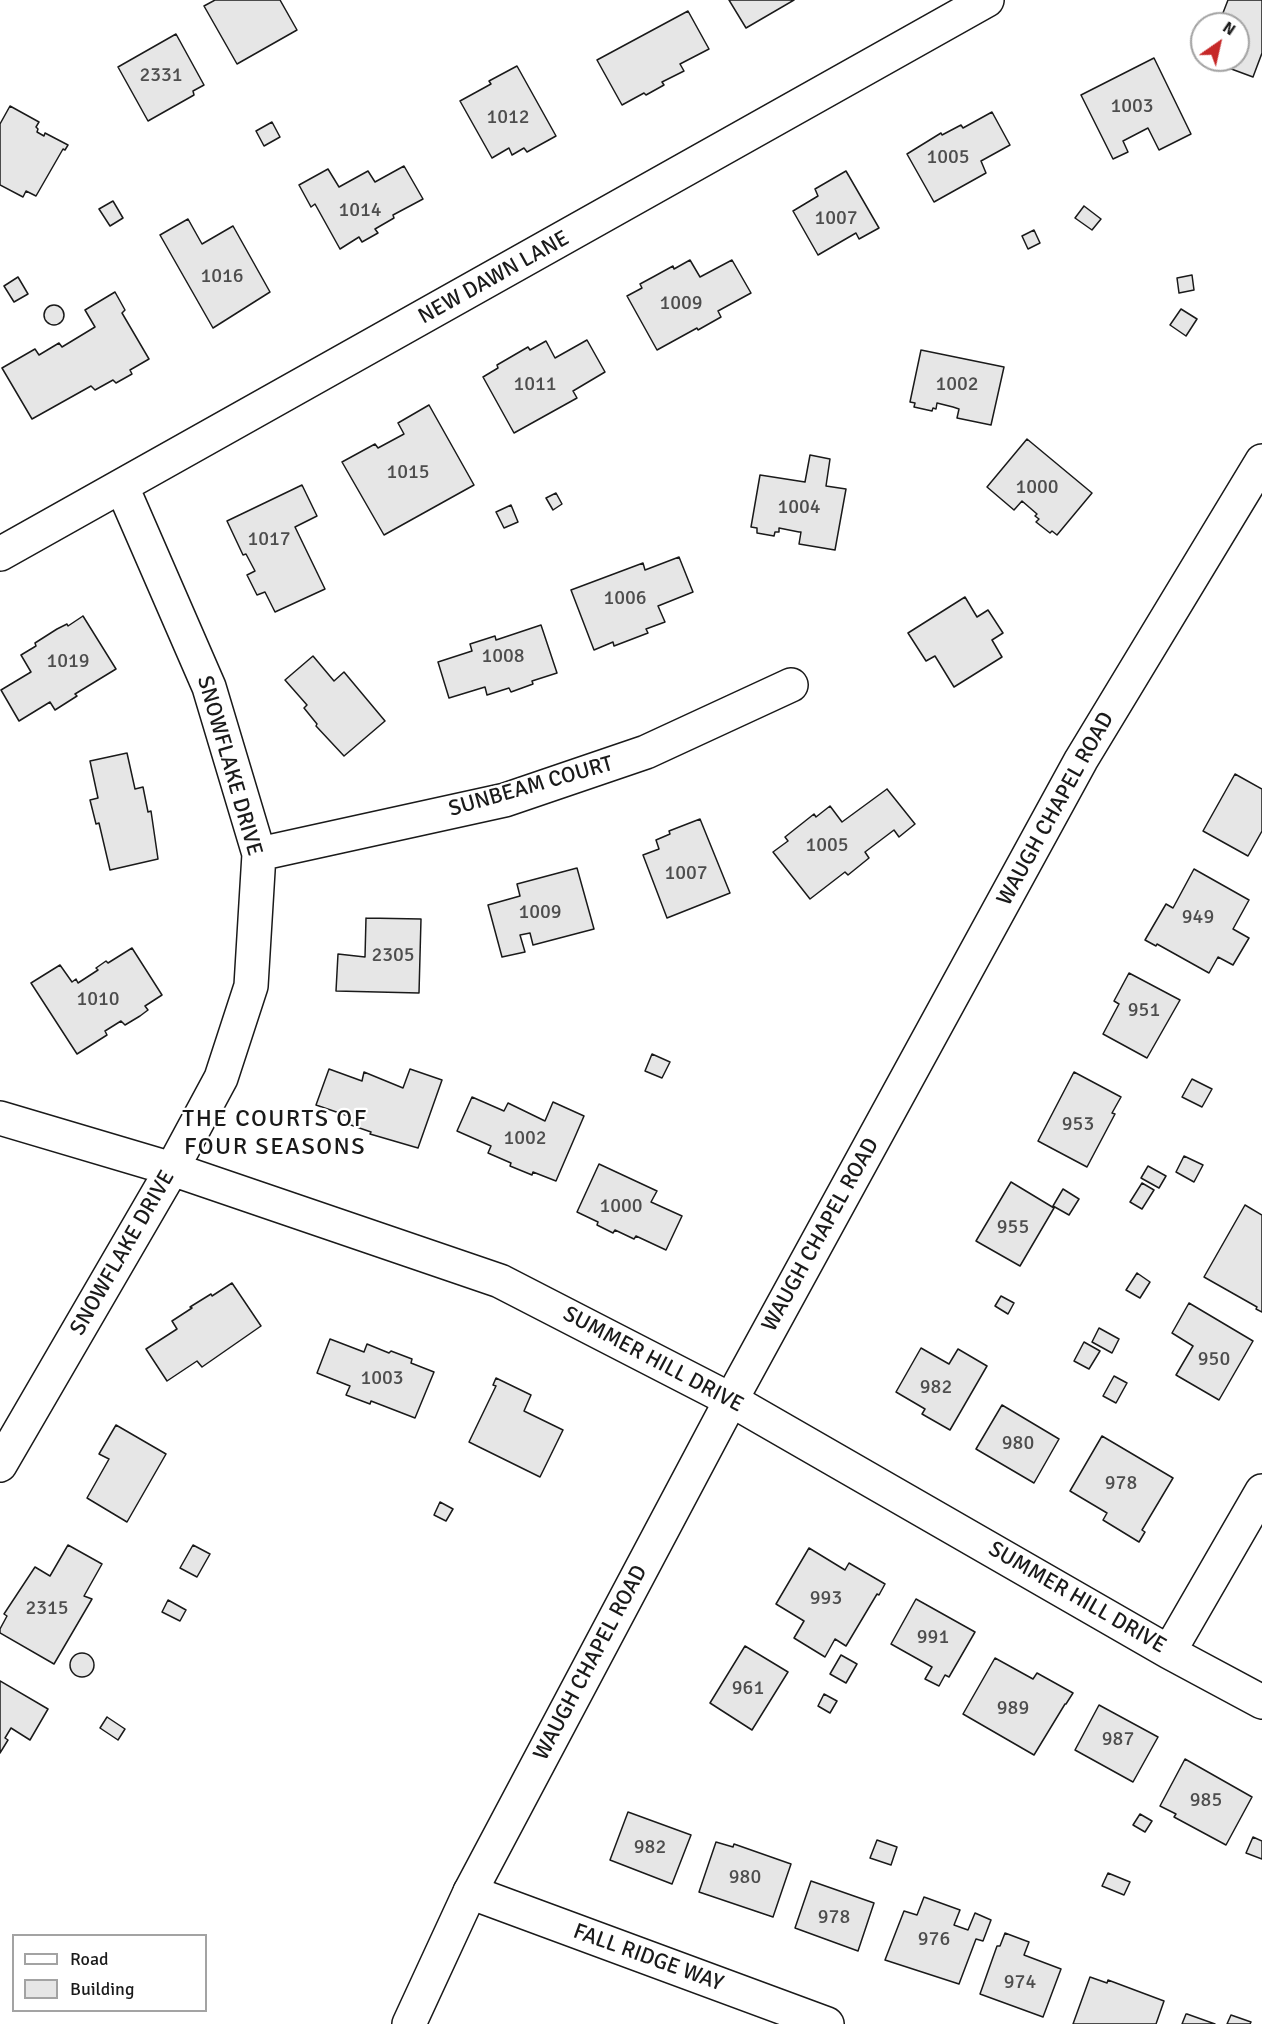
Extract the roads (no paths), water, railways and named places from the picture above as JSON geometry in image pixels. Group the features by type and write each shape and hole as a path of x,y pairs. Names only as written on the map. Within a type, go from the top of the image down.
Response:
{"street":[{"name":"NEW DAWN LANE","path":"0,555 987,0"},
{"name":"WAUGH CHAPEL ROAD","path":"409,2024 470,1892 731,1400 1081,760 1262,461"},
{"name":"SNOWFLAKE DRIVE","path":"0,1465 172,1169 220,1078 250,986 259,854 209,687 122,487"},
{"name":"SUNBEAM COURT","path":"259,854 505,800 646,752 791,685"},
{"name":"SUMMER HILL DRIVE","path":"0,1118 172,1169 500,1281 731,1400 1169,1652 1262,1702"},
{"path":"1169,1652 1262,1491"},
{"name":"FALL RIDGE WAY","path":"470,1892 756,2012 827,2024"}],"district":[{"name":"THE COURTS OF FOUR SEASONS","path":"275,1134"}]}
